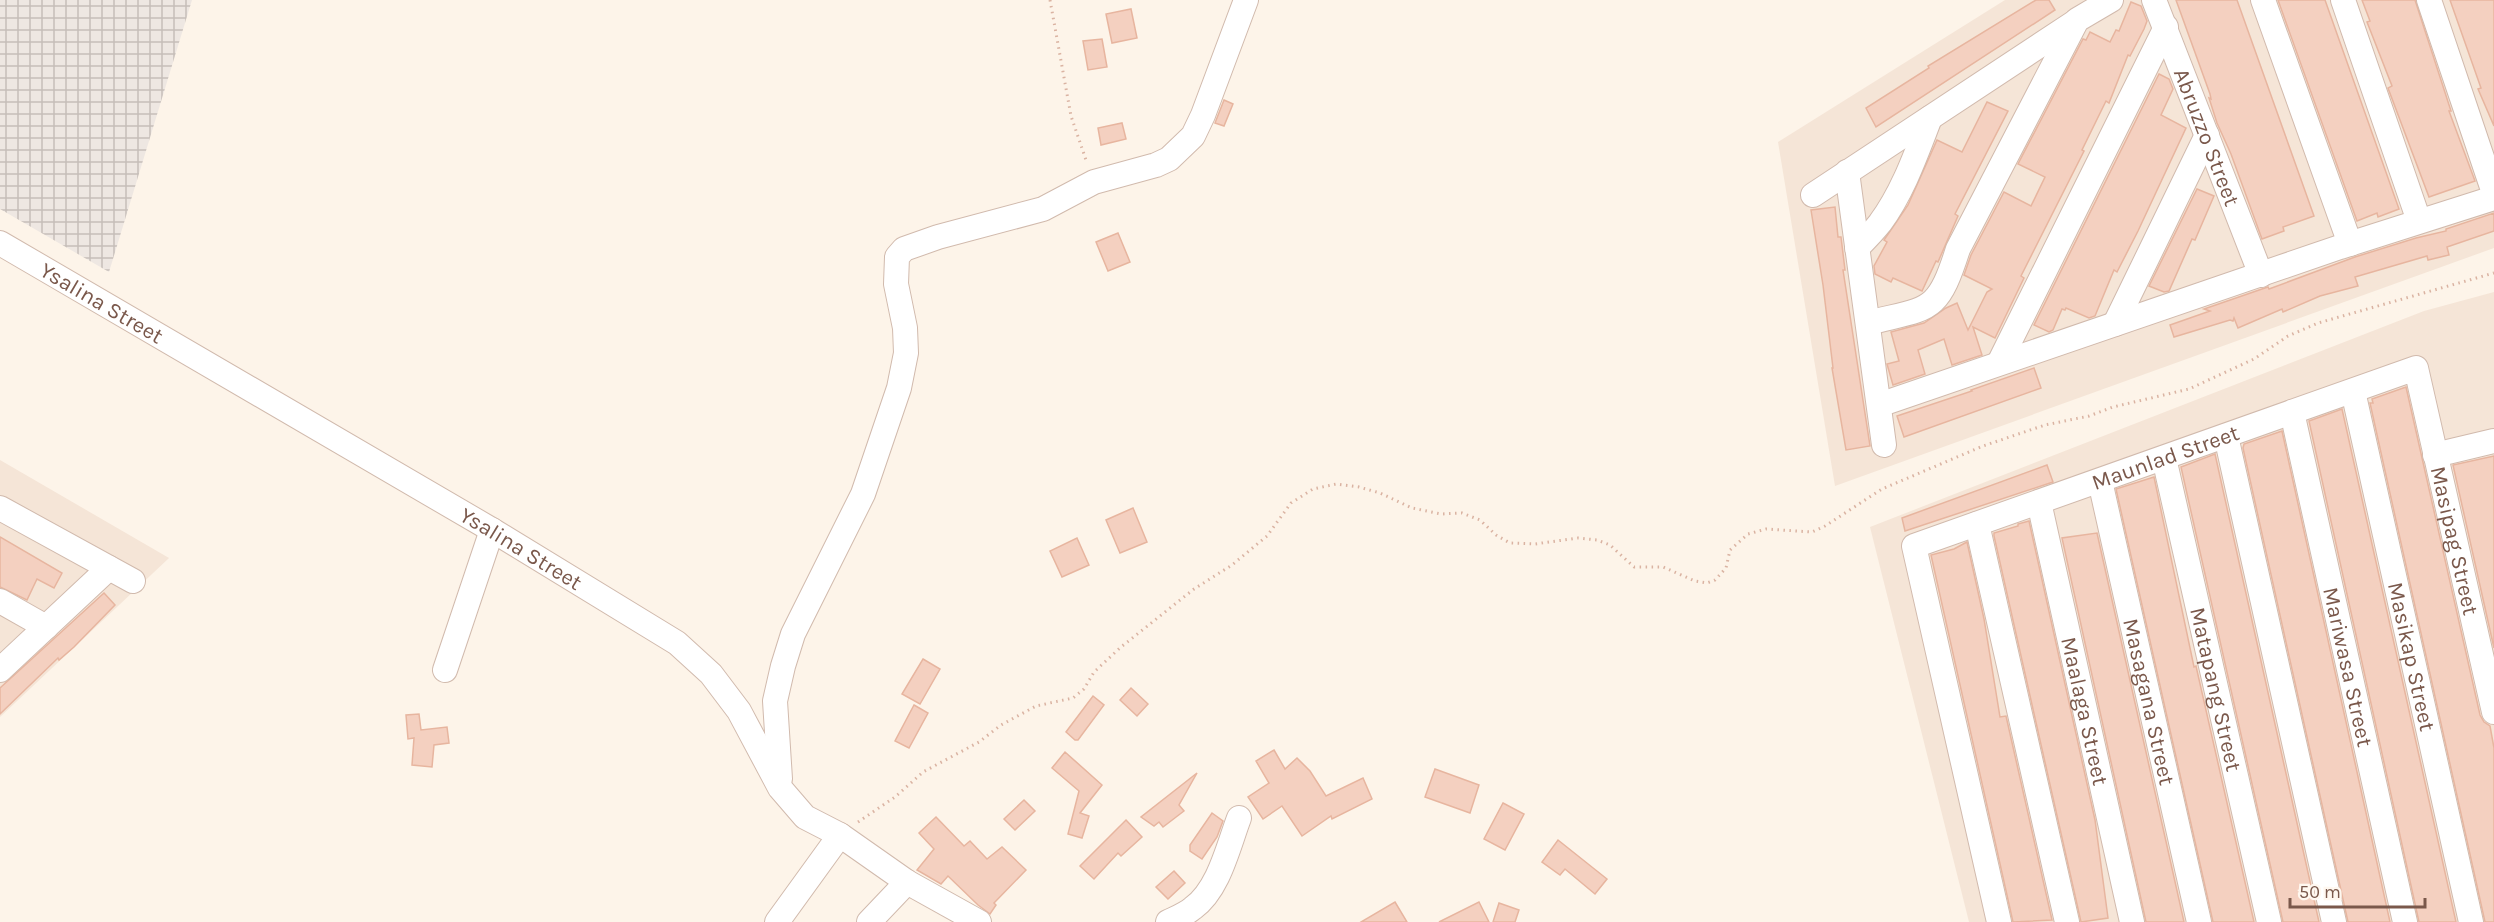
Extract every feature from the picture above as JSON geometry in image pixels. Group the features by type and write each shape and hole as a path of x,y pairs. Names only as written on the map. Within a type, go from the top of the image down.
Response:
{"street":[{"path":"780,788 776,701 783,666 793,634 863,494 899,388 906,353 905,328 896,284 897,257 904,249 938,237 1043,209 1094,182 1156,165 1181,149 1193,136 1203,116 1246,0"},
{"path":"1813,195 2077,20 2111,0"},
{"name":"Abruzzo Street","path":"2154,0 2260,275"},
{"path":"2263,0 2350,244"},
{"path":"2343,0 2419,221"},
{"path":"2429,0 2494,193"},
{"path":"1868,323 1927,308 1937,299 1948,281 1958,249 2077,20"},
{"path":"1999,363 2166,27"},
{"path":"1857,248 1880,224 1892,203 1909,172 1930,118"},
{"path":"2115,324 2207,135"},
{"path":"1847,172 1884,445"},
{"path":"1879,405 2350,244 2494,198"},
{"name":"Ysalina Street","path":"0,243 492,530 677,643 711,674 738,711 780,788 805,817 840,835 907,882 979,922"},
{"name":"Maunlad Street","path":"1999,922 1914,546 2416,368"},
{"name":"Masipag Street","path":"2416,368 2494,712"},
{"name":"Masikap Street","path":"2353,391 2472,922"},
{"name":"Mariwasa Street","path":"2292,412 2405,922"},
{"path":"2226,436 2334,922"},
{"path":"2435,455 2494,441"},
{"name":"Matapang Street","path":"2164,458 2269,922"},
{"name":"Masagana Street","path":"2100,480 2199,922"},
{"name":"Maalaga Street","path":"2039,502 2132,922"},
{"path":"0,508 133,581"},
{"path":"1977,524 2067,922"},
{"path":"445,670 492,530"},
{"path":"0,670 109,568"},
{"path":"0,601 46,627"},
{"path":"1168,922 1194,908 1209,889 1221,866 1239,818"},
{"path":"777,922 840,835"},
{"path":"870,922 907,882"}],"path":[{"path":"1050,0 1071,116 1094,182"},
{"path":"840,835 895,797 923,772 979,742 1001,725 1036,706 1073,698 1084,689 1094,672 1121,647 1194,589 1250,551 1267,536 1291,503 1313,489 1336,484 1380,493 1412,507 1441,514 1462,513 1480,520 1496,535 1510,543 1535,544 1578,538 1597,540 1610,545 1634,567 1663,567 1695,581 1707,583 1715,580 1726,568 1730,550 1748,534 1766,529 1812,532 1882,489 2026,431 2189,389 2254,359 2288,336 2318,323 2494,273"}],"shaded area":[{"path":"0,0 192,0 109,272 0,209"},
{"path":"2005,0 2494,0 2494,248 1835,486 1778,142"},
{"path":"2494,292 2494,922 1969,922 1870,527 2424,311"},
{"path":"0,460 169,558 0,717"}],"building":[{"path":"2036,0 2049,0 2055,10 1876,127 1866,108 1929,68 1928,66"},
{"path":"2176,0 2237,0 2314,216 2283,227 2284,231 2262,239 2231,154 2217,123 2209,98 2211,99 2210,94"},
{"path":"2278,0 2325,0 2399,209 2378,217 2377,213 2357,221"},
{"path":"2362,0 2415,0 2451,111 2449,111 2475,181 2429,197 2388,88 2392,86 2367,22 2370,21"},
{"path":"2450,0 2494,0 2494,126 2478,89 2481,88"},
{"path":"2131,2 2141,6 2147,21 2144,29 2130,56 2128,55 2109,103 2106,101 2082,150 2084,151 2021,276 2024,278 1995,338 1973,327 1982,355 1952,365 1944,339 1918,350 1925,374 1893,385 1887,364 1899,361 1891,332 1924,323 1957,303 1968,330 1987,292 1992,289 1964,275 1971,255 2004,192 2031,206 2045,177 2018,164 2083,39 2086,40 2090,32 2110,42 2116,30 2119,31"},
{"path":"1131,9 1137,38 1112,43 1106,14"},
{"path":"1102,39 1107,67 1088,70 1083,41"},
{"path":"2159,74 2169,79 2173,89 2161,115 2186,128 2138,231 2117,272 2114,270 2095,316 2089,318 2066,308 2062,309 2053,330 2049,332 2034,325"},
{"path":"1224,100 1233,104 1224,126 1215,123"},
{"path":"1987,102 2008,111 1955,214 1958,216 1938,262 1936,261 1922,291 1893,278 1891,282 1875,274 1874,266 1887,242 1884,240 1908,205 1937,140 1962,152"},
{"path":"1122,123 1126,139 1101,145 1098,128"},
{"path":"2197,189 2214,196 2195,240 2192,239 2169,291 2164,292 2149,286"},
{"path":"1835,207 1870,446 1846,450 1832,368 1823,285 1811,210"},
{"path":"2494,213 2494,231 2447,247 2449,255 2428,260 2427,256 2355,277 2358,286 2320,296 2283,312 2282,309 2238,328 2234,318 2233,321 2174,337 2170,325 2210,311 2204,309 2268,287 2269,289 2355,257 2446,231 2446,229"},
{"path":"1118,233 1130,262 1108,271 1096,242"},
{"path":"2034,368 2041,388 1904,437 1897,416"},
{"path":"2406,387 2480,715 2490,726 2494,748 2494,922 2485,922 2370,403 2373,403 2372,399"},
{"path":"2342,409 2456,922 2419,922 2309,421"},
{"path":"2282,431 2390,922 2348,922 2243,448 2244,444"},
{"path":"2215,454 2319,922 2283,922 2181,467"},
{"path":"2494,456 2494,648 2453,465"},
{"path":"2047,465 2053,482 1905,531 1902,518"},
{"path":"2154,477 2194,667 2196,666 2254,922 2213,922 2116,489"},
{"path":"1133,508 1147,542 1120,553 1106,520"},
{"path":"2029,521 2095,820 2108,918 2081,922 1994,536 1994,533"},
{"path":"2097,533 2184,922 2146,922 2062,538"},
{"path":"0,537 62,573 54,588 37,579 27,600 0,587"},
{"path":"1077,538 1089,565 1062,577 1050,551"},
{"path":"1967,542 1984,619 2000,717 2006,716 2052,920 2013,922 1931,555 1954,549"},
{"path":"104,593 115,605 74,647 59,660 58,658 0,714 0,688"},
{"path":"923,659 940,669 920,704 902,694"},
{"path":"1131,688 1148,704 1137,716 1120,700"},
{"path":"1093,696 1104,705 1078,740 1075,740 1066,732"},
{"path":"914,705 928,713 909,748 895,741"},
{"path":"419,714 421,730 447,727 449,743 434,745 432,767 412,765 414,738 408,739 406,715"},
{"path":"1274,750 1285,769 1297,758 1310,771 1326,796 1363,778 1372,799 1332,819 1331,816 1302,836 1282,806 1263,819 1248,797 1269,783 1256,761"},
{"path":"1065,752 1102,785 1080,813 1089,816 1082,838 1068,834 1079,791 1052,768"},
{"path":"1435,769 1479,785 1470,813 1425,797"},
{"path":"1197,773 1179,805 1184,811 1163,827 1159,822 1154,826 1141,817"},
{"path":"1024,800 1035,811 1015,830 1004,819"},
{"path":"1503,803 1524,814 1505,850 1484,839"},
{"path":"1212,813 1223,821 1217,837 1202,859 1190,851 1190,845"},
{"path":"936,817 964,846 970,841 987,859 1002,847 1026,870 994,903 996,905 990,914 948,876 941,884 917,870 934,849 919,833"},
{"path":"1126,820 1142,837 1121,856 1118,853 1094,879 1080,866"},
{"path":"1558,840 1607,879 1595,894 1565,869 1560,875 1542,862"},
{"path":"1174,871 1185,883 1168,899 1156,887"},
{"path":"1395,902 1407,922 1361,922"},
{"path":"1479,902 1489,922 1439,922"},
{"path":"1499,903 1519,910 1515,922 1493,922"}]}
